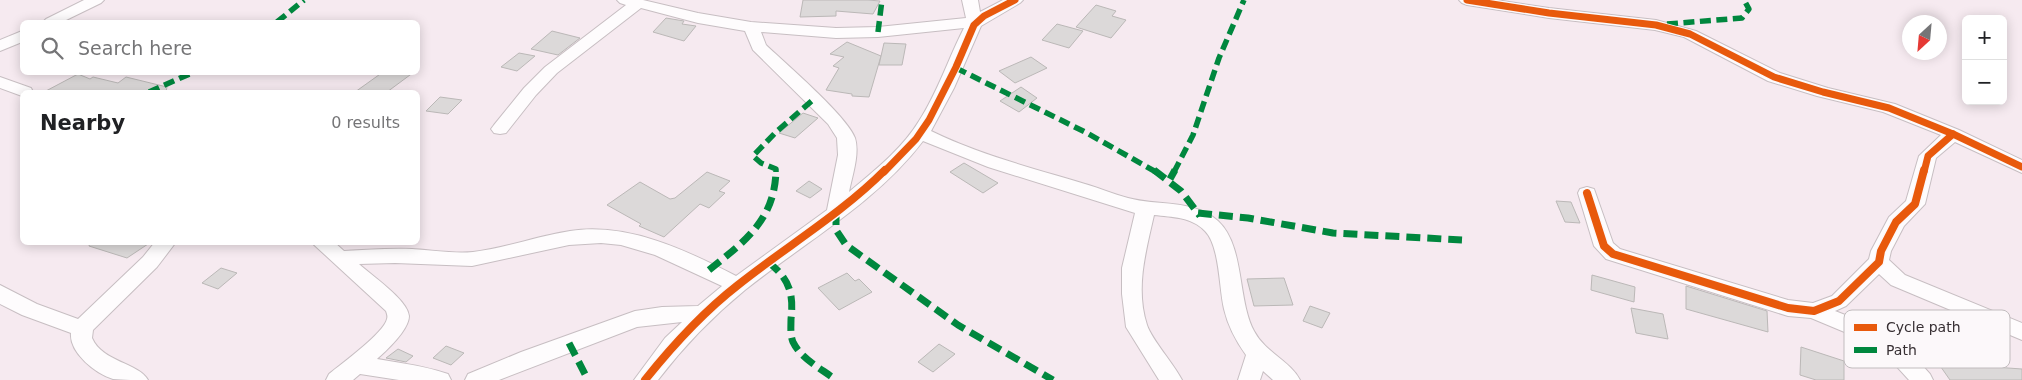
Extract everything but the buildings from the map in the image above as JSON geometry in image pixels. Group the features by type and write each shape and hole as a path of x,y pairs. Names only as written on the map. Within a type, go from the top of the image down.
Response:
{"street":[{"path":"54,20 96,0"},
{"path":"646,380 676,340 702,314 737,285 874,182 921,134 956,68 975,22 970,0"},
{"path":"500,129 528,93 550,71 632,2 698,18 751,27 836,33 888,31 975,22 1016,0"},
{"path":"1467,0 1549,13 1656,24 1690,34 1774,77 1823,92 1889,108 1953,134 2022,167"},
{"path":"751,27 759,47 835,121 846,138 848,155 836,211"},
{"path":"0,46 20,37"},
{"path":"0,82 20,90"},
{"path":"921,134 949,148 980,159 1088,191 1126,205 1180,211 1200,216 1214,228 1225,253 1238,320 1257,355 1289,380"},
{"path":"1814,311 1839,301 1879,262 1881,250 1896,222 1915,204 1928,156 1953,134"},
{"path":"1587,193 1604,246 1613,254 1788,308 1814,311 1844,323"},
{"path":"1146,208 1132,268 1132,294 1137,327 1171,380"},
{"path":"339,258 403,256 443,260 473,259 555,240 606,235 633,240 708,270 737,285"},
{"path":"138,380 104,366 94,357 82,338 82,329 101,306 134,277 163,245"},
{"path":"325,245 395,307 398,316 395,326 380,343 337,380"},
{"path":"1879,262 1898,280 1970,310"},
{"path":"2,298 82,329"},
{"path":"476,380 528,358 635,320 662,314 702,314"},
{"path":"2010,327 2022,332"},
{"path":"1249,380 1257,355"},
{"path":"356,365 417,374 440,380"},
{"path":"1911,368 1922,380"}],"marked path":[{"path":"279,20 304,0"},
{"path":"878,32 882,0"},
{"path":"1170,179 1193,135 1219,58 1244,0"},
{"path":"1667,24 1742,18 1749,9 1744,0"},
{"path":"956,68 1146,165 1181,191 1200,216"},
{"path":"154,90 187,75"},
{"path":"709,270 757,228 766,216 772,202 776,187 776,169 761,163 753,156 776,132 814,99"},
{"path":"836,211 836,230 846,245 958,325 1053,380"},
{"path":"1198,213 1248,218 1333,233 1462,240"},
{"path":"768,262 785,278 791,290 793,297 791,331 796,347 806,358 836,380"},
{"path":"569,343 588,380"}],"cycle path":[{"path":"645,380 673,344 704,313 738,285 843,207 877,179 908,148 923,130 935,109 976,22 1015,0"},
{"path":"1467,0 1549,13 1656,25 1690,34 1774,77 1823,92 1889,108 1953,134 2022,167"},
{"path":"1587,193 1604,246 1613,254 1788,308 1814,311 1839,301 1879,262 1881,251 1896,222 1915,204 1928,156 1953,134"}]}
